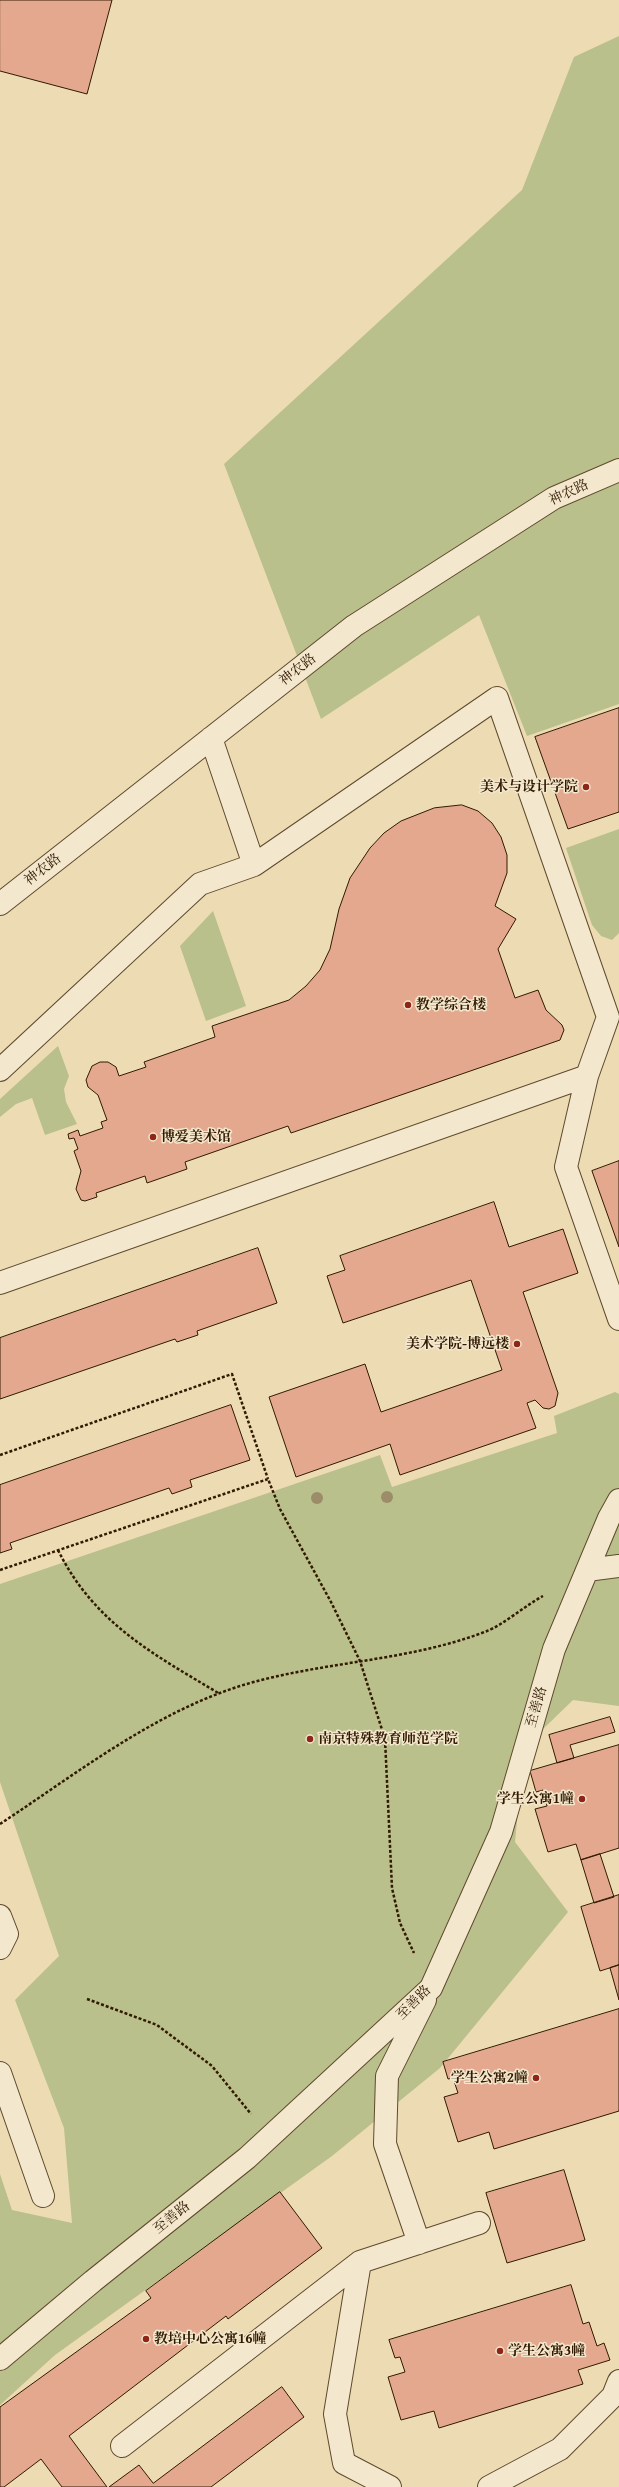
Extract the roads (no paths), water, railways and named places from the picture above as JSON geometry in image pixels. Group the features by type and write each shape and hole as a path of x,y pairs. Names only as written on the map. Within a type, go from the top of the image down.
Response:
{"street":[{"name":"神农路","path":"0,904 354,626 554,498 619,470"},
{"path":"0,1070 200,884 254,865 497,698 608,1017 587,1076 566,1167 619,1319"},
{"path":"211,738 254,865"},
{"path":"0,1283 587,1076"},
{"name":"至善路","path":"0,2359 270,2138 431,1988 501,1832 554,1649 587,1570 619,1500"},
{"path":"587,1570 619,1566"},
{"path":"0,1916 6,1934 0,1948"},
{"path":"419,2243 386,2144 387,2076 431,1988"},
{"path":"0,2072 44,2196"},
{"path":"122,2446 360,2262 479,2223"},
{"path":"360,2262 336,2414 344,2463 390,2487"},
{"path":"489,2487 560,2449 613,2396 619,2381"}],"place":[{"name":"美术与设计学院","path":"586,787"},
{"name":"教学综合楼","path":"408,1005"},
{"name":"博爱美术馆","path":"153,1137"},
{"name":"美术学院-博远楼","path":"517,1344"},
{"name":"南京特殊教育师范学院","path":"310,1739"},
{"name":"学生公寓1幢","path":"582,1799"},
{"name":"学生公寓2幢","path":"536,2078"},
{"name":"教培中心公寓16幢","path":"146,2339"},
{"name":"学生公寓3幢","path":"500,2351"}]}
